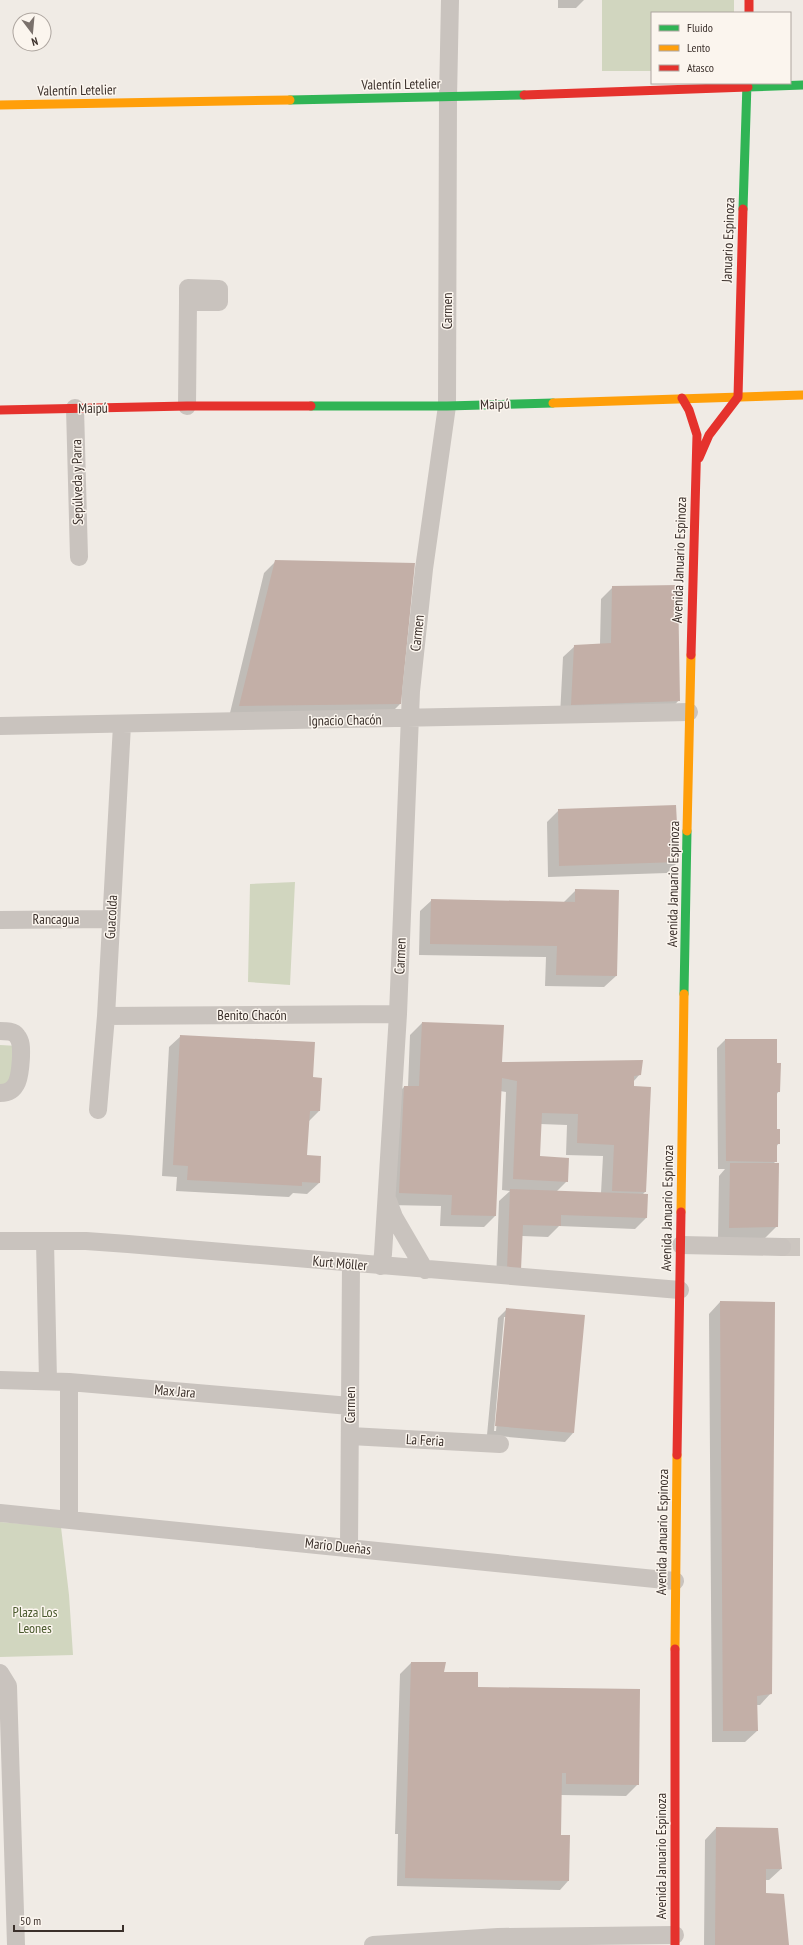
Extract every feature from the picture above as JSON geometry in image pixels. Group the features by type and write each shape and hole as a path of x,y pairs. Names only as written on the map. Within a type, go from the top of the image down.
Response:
{"main road":[{"path":"749,0 749,12"},
{"name":"Valentín Letelier","path":"0,105 448,98 747,85 803,85"},
{"name":"Januario Espinoza","path":"738,397 747,85"},
{"name":"Maipú","path":"0,410 187,406 447,406 682,398 803,396"},
{"name":"Avenida Januario Espinoza","path":"696,471 699,458 709,435 738,397"},
{"name":"Avenida Januario Espinoza","path":"675,1940 675,1581 689,712 696,471 696,428 682,398"}],"street":[{"name":"Carmen","path":"381,1266 398,1014 409,719 424,569 447,406 448,98 450,0"},
{"path":"187,406 188,302"},
{"name":"Sepúlveda y Parra","path":"75,408 79,556"},
{"name":"Ignacio Chacón","path":"0,726 122,725 689,712"},
{"name":"Guacolda","path":"98,1110 106,1016 122,725"},
{"name":"Rancagua","path":"0,920 111,919"},
{"name":"Benito Chacón","path":"106,1016 398,1014"},
{"path":"0,1031 8,1031 17,1035 21,1045 20,1076 15,1086 6,1093 0,1093"},
{"path":"386,1194 394,1217 425,1270"},
{"name":"Kurt Möller","path":"0,1241 128,1244 351,1264 680,1290"},
{"path":"45,1241 48,1381"},
{"path":"681,1245 782,1247"},
{"name":"Carmen","path":"349,1547 351,1264"},
{"name":"Max Jara","path":"0,1380 68,1382 350,1406"},
{"path":"68,1382 69,1519"},
{"name":"La Feria","path":"350,1436 500,1444"},
{"name":"Mario Dueñas","path":"0,1513 675,1581"},
{"path":"0,1673 8,1686 16,1945"},
{"path":"373,1945 498,1941 675,1940"}],"green space":[{"path":"602,0 734,0 734,12 651,12 651,71 602,71"},
{"path":"295,882 290,985 248,982 250,884"},
{"path":"0,1045 18,1046 15,1086 0,1087"},
{"name":"Plaza Los Leones","path":"0,1522 61,1527 69,1595 73,1655 0,1657"}],"building":[{"path":"275,560 415,563 401,704 239,706"},
{"path":"678,585 680,701 571,705 574,645 611,643 612,586"},
{"path":"676,805 679,862 559,866 558,809"},
{"path":"575,889 619,890 617,976 556,975 557,946 430,944 431,899 575,902"},
{"path":"422,1022 504,1025 502,1062 643,1060 641,1075 634,1076 634,1086 651,1087 646,1192 612,1191 614,1145 577,1143 578,1114 542,1113 540,1156 569,1158 568,1182 513,1179 517,1081 502,1078 496,1216 451,1215 452,1195 399,1193 404,1086 419,1086"},
{"path":"180,1035 315,1042 313,1077 322,1078 320,1111 310,1111 307,1155 321,1156 320,1183 302,1182 302,1186 187,1180 188,1166 173,1165"},
{"path":"725,1039 777,1039 777,1063 781,1063 780,1092 777,1092 777,1129 780,1129 780,1144 777,1144 777,1162 726,1161"},
{"path":"730,1163 779,1163 778,1227 729,1228"},
{"path":"510,1189 648,1194 647,1218 561,1215 561,1226 523,1225 521,1270 507,1270"},
{"path":"720,1301 775,1302 772,1694 757,1696 758,1731 723,1731"},
{"path":"506,1308 585,1315 574,1433 495,1426"},
{"path":"411,1662 446,1662 444,1672 478,1672 478,1687 640,1689 639,1785 566,1784 566,1773 562,1773 561,1835 570,1835 569,1881 405,1878"},
{"path":"716,1827 778,1828 782,1869 766,1869 766,1893 784,1894 789,1945 715,1945"}],"tunnel":[{"path":"782,1247 803,1247"}],"traffic: fast":[{"path":"743,209 747,84"},
{"path":"748,87 803,85"},
{"path":"290,100 524,95"},
{"path":"311,406 447,406 553,403"},
{"path":"684,994 687,831"}],"traffic: slow":[{"path":"0,105 290,100"},
{"path":"553,403 803,395"},
{"path":"687,831 691,655"},
{"path":"681,1212 684,994"},
{"path":"675,1649 677,1455"}],"traffic: jam":[{"path":"749,0 749,12"},
{"path":"524,95 748,87"},
{"path":"699,458 709,435 738,397 743,209"},
{"path":"682,398 689,410 697,435 691,655"},
{"path":"0,410 187,406 311,406"},
{"path":"677,1455 681,1212"},
{"path":"675,1649 675,1945"}]}
